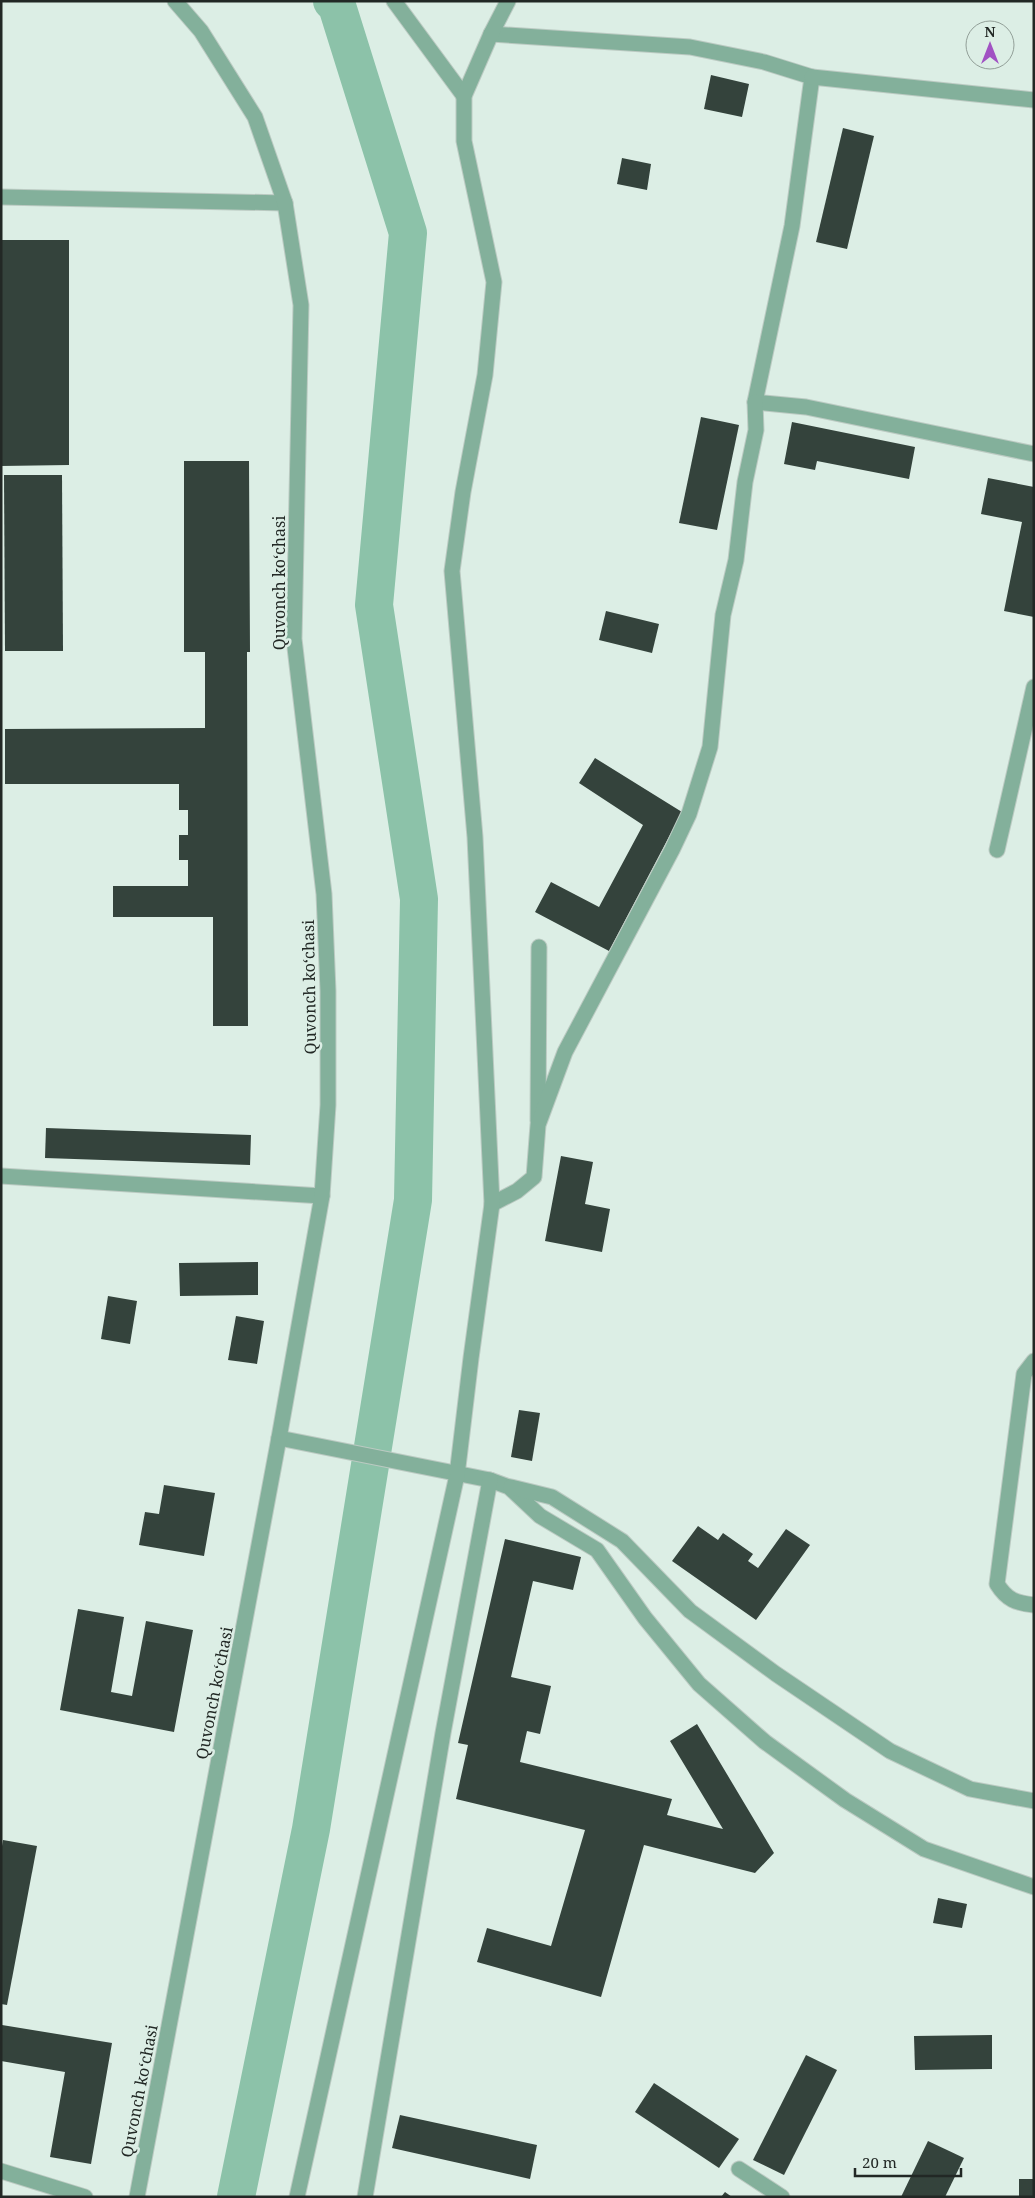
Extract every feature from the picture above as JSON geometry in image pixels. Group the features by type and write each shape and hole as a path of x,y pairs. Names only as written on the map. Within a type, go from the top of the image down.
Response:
{"street":[{"name":"Quvonch koʻchasi","path":"137,2197 280,1438 322,1196 328,1105 328,992 324,904 294,639 301,306 285,203 255,117 201,31 174,1"},
{"path":"394,1 464,96"},
{"path":"297,2197 457,1475 492,1204 475,838 452,572 462,492 485,375 494,282 464,142 464,96 491,34 508,1"},
{"path":"491,34 690,47 764,62 812,77 1034,100"},
{"path":"538,1125 565,1052 672,850 689,814 710,747 723,614 736,560 745,482 756,430 755,402 792,226 812,77"},
{"path":"1,198 285,203"},
{"path":"755,402 806,407 1034,454"},
{"path":"997,850 1034,687"},
{"path":"492,1204 517,1191 534,1177 538,1125 539,947"},
{"path":"1,1176 322,1196"},
{"path":"1034,1361 1024,1374 997,1584 1005,1597 1023,1604 1034,1605"},
{"path":"280,1438 457,1475 490,1480 509,1487 552,1497 622,1541 690,1611 776,1674 890,1751 970,1789 1034,1801"},
{"path":"366,2197 443,1734 490,1480"},
{"path":"509,1487 540,1516 597,1550 645,1618 699,1684 765,1742 845,1800 924,1849 1034,1887"},
{"path":"739,2169 782,2197"},
{"path":"1,2171 85,2197"}],"building":[{"path":"711,75 749,84 742,117 704,109"},
{"path":"843,128 874,136 847,249 816,242"},
{"path":"622,158 651,164 647,190 617,184"},
{"path":"1,240 69,240 69,465 1,466"},
{"path":"701,417 739,425 717,530 679,523"},
{"path":"792,422 915,447 909,479 817,461 815,470 784,464"},
{"path":"184,461 249,461 250,652 247,652 248,1026 213,1026 213,917 113,917 113,886 188,886 188,860 179,860 179,835 188,835 188,810 179,810 179,784 5,784 5,729 205,728 205,652 184,652"},
{"path":"4,475 62,475 63,651 5,651"},
{"path":"988,478 1034,487 1034,617 1004,611 1022,522 981,514"},
{"path":"606,611 659,624 652,653 599,640"},
{"path":"595,758 682,812 609,951 535,912 551,882 599,907 643,825 579,783"},
{"path":"46,1128 251,1135 250,1165 45,1158"},
{"path":"561,1156 593,1162 585,1204 610,1209 602,1252 545,1241"},
{"path":"258,1262 258,1295 180,1296 179,1263"},
{"path":"108,1296 137,1301 130,1344 101,1339"},
{"path":"236,1316 264,1321 257,1364 228,1360"},
{"path":"519,1410 540,1413 532,1461 511,1457"},
{"path":"164,1485 215,1493 204,1556 139,1545 145,1512 159,1514"},
{"path":"698,1526 718,1540 723,1533 753,1554 748,1561 758,1568 786,1529 810,1545 756,1620 672,1561"},
{"path":"505,1539 581,1557 573,1590 533,1581 511,1677 551,1686 540,1734 527,1731 520,1762 672,1799 667,1815 723,1829 670,1741 697,1724 774,1853 755,1873 644,1845 601,1997 477,1962 487,1928 551,1946 585,1830 456,1799 468,1745 458,1743"},
{"path":"78,1609 124,1617 111,1692 132,1696 146,1621 193,1630 174,1732 60,1710"},
{"path":"3,1840 37,1846 7,2005 1,2004 1,1852"},
{"path":"938,1898 967,1904 962,1928 933,1923"},
{"path":"2,2025 112,2043 91,2164 50,2157 65,2072 1,2061"},
{"path":"992,2035 992,2069 915,2070 914,2036"},
{"path":"806,2055 837,2070 784,2175 753,2160"},
{"path":"654,2083 739,2139 719,2168 635,2112"},
{"path":"400,2115 537,2145 530,2179 392,2148"},
{"path":"928,2141 964,2158 945,2197 901,2197"},
{"path":"1019,2179 1034,2179 1034,2197 1019,2197"},
{"path":"725,2192 732,2197 721,2197"}],"waterway":[{"path":"236,2197 311,1829 413,1200 419,899 374,605 408,233 337,6 332,1"}]}
